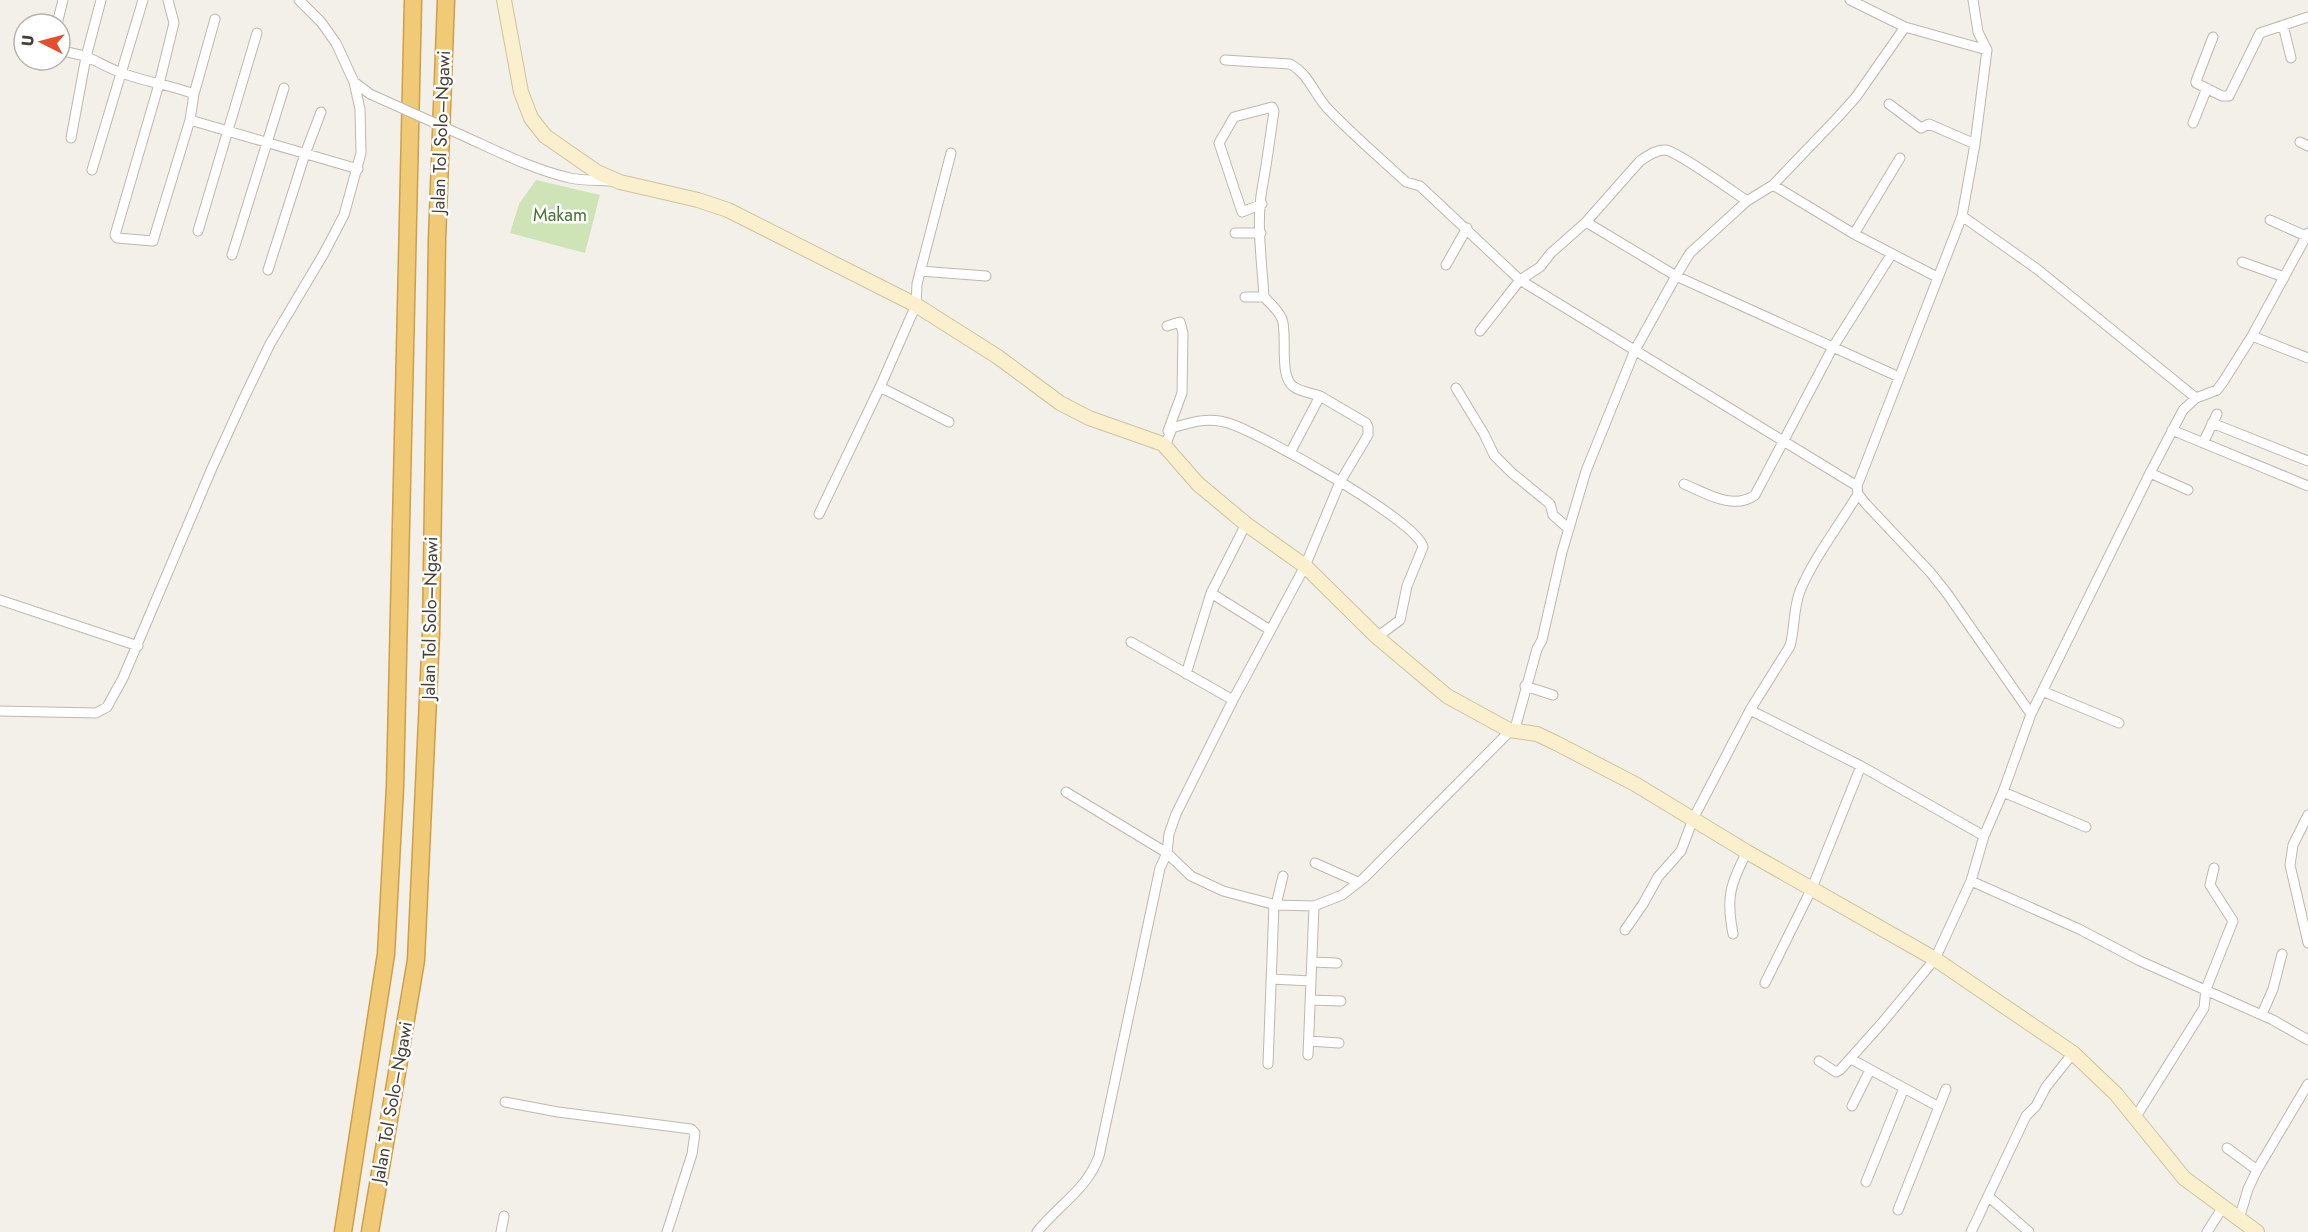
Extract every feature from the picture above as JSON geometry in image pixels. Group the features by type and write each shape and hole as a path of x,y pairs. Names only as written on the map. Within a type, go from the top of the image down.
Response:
{"highway":[{"name":"Jalan Tol Solo–Ngawi","path":"343,1232 386,954 395,787 413,0"},
{"name":"Jalan Tol Solo–Ngawi","path":"369,1232 416,960 431,633 437,240 446,0"}],"street":[{"path":"71,138 86,57 101,0"},
{"path":"92,170 143,0"},
{"path":"168,0 174,23 116,237 152,241 156,239 190,120 194,94 215,19"},
{"path":"0,711 87,713 102,711 113,699 138,646 212,468 270,344 344,215 358,169 362,138 354,82 336,43 321,22 299,0"},
{"path":"504,0 521,92 538,129 544,136 597,172 620,182"},
{"path":"1850,0 1905,27 1986,50"},
{"path":"1625,930 1658,878 1681,851 1693,819 1750,710 1790,646 1794,610 1801,589 1858,490 1962,216 1975,144 1986,50 1978,32 1973,0"},
{"path":"2213,37 2196,83 2225,97 2229,96 2260,33 2308,17"},
{"path":"2283,25 2291,58"},
{"path":"1066,792 1167,853 1191,876 1207,885 1275,904 1314,906 1342,895 1358,882 1516,724 1525,686 1542,640 1569,529 1586,471 1635,350 1690,253 1747,201 1773,185 1856,97 1905,27"},
{"path":"198,231 257,33"},
{"path":"72,53 122,73 194,94"},
{"path":"1225,60 1281,63 1298,68 1334,115 1406,182 1420,186 1520,280 1783,440 1858,490 1946,592 2031,714"},
{"path":"354,82 370,94 511,158 571,179 620,182 698,200 728,210 916,305 998,357 1060,403 1089,418 1164,445 1198,484 1246,524 1305,566 1377,637 1447,696 1509,730 1537,735 1556,743 1635,784 1747,852 1935,959 2073,1053 2116,1094 2184,1178 2257,1232"},
{"path":"232,255 284,88"},
{"path":"2193,123 2207,88"},
{"path":"1889,105 1921,128 1929,124 1975,144"},
{"path":"1262,204 1242,212 1219,143 1234,117 1272,107 1274,111 1262,204 1264,297"},
{"path":"268,270 305,154 321,112"},
{"path":"190,120 358,169"},
{"path":"1480,331 1520,280 1540,267 1551,253 1586,222 1640,161 1651,154 1665,150 1678,155 1747,201"},
{"path":"819,514 880,387 916,305 917,284 951,153"},
{"path":"1854,234 1900,158"},
{"path":"1773,185 1891,255 1937,277"},
{"path":"1962,216 2046,276 2196,398"},
{"path":"1819,1060 1836,1072 1851,1059 1935,959 1971,881 1984,836 2003,792 2031,714 2172,430 2183,410 2196,398 2217,390 2252,336 2307,235 2270,220"},
{"path":"1586,222 1676,276 1899,377"},
{"path":"1446,265 1467,228"},
{"path":"1234,233 1261,233"},
{"path":"1684,484 1729,502 1748,501 1755,495 1833,347 1891,255"},
{"path":"2242,262 2284,278"},
{"path":"920,272 986,276"},
{"path":"1037,1232 1079,1191 1095,1166 1104,1134 1160,868 1167,853 1168,834 1176,814 1233,700 1305,566 1340,482 1368,435 1366,423 1320,396 1292,386 1288,382 1284,365 1282,320 1276,308 1264,297 1245,297"},
{"path":"1164,445 1182,393 1182,326 1180,322 1167,326"},
{"path":"2252,336 2308,358"},
{"path":"880,387 949,422"},
{"path":"1456,388 1494,455 1550,504 1553,515 1569,529"},
{"path":"1290,453 1320,396"},
{"path":"2203,443 2217,414"},
{"path":"1164,445 1172,428 1197,421 1213,420 1230,424 1290,453 1340,482 1415,532 1422,543 1422,554 1407,586 1400,620 1377,637"},
{"path":"2212,423 2308,461"},
{"path":"2172,430 2308,486"},
{"path":"2150,473 2188,490"},
{"path":"1186,674 1211,593 1246,524"},
{"path":"1211,593 1270,630"},
{"path":"0,600 138,646"},
{"path":"1131,642 1233,700"},
{"path":"1525,686 1553,695"},
{"path":"2042,691 2119,723"},
{"path":"1750,710 1861,766 1984,836"},
{"path":"1765,983 1812,888 1861,766"},
{"path":"2003,792 2086,827"},
{"path":"2308,815 2293,845 2290,865 2308,944"},
{"path":"1733,934 1729,909 1732,880 1747,852"},
{"path":"1315,863 1358,882"},
{"path":"2135,1118 2204,1008 2206,989 2237,920 2210,885 2214,868"},
{"path":"1268,1064 1275,904 1283,876"},
{"path":"1971,881 2262,1014 2308,1040"},
{"path":"1308,1055 1314,906"},
{"path":"2262,1014 2273,989 2282,954"},
{"path":"1312,962 1336,963"},
{"path":"1271,979 1311,981"},
{"path":"1310,1000 1341,1001"},
{"path":"1309,1041 1339,1042"},
{"path":"1971,1232 2026,1116 2036,1106 2046,1087 2073,1053"},
{"path":"1851,1059 1939,1107"},
{"path":"1852,1106 1870,1070"},
{"path":"2239,1219 2248,1189 2257,1170 2308,1084"},
{"path":"1866,1182 1904,1088"},
{"path":"1898,1210 1946,1089"},
{"path":"505,1102 558,1112 691,1130 695,1133 692,1154 667,1232"},
{"path":"2227,1148 2257,1170"},
{"path":"1988,1196 2029,1232"},
{"path":"2207,1232 2223,1208"},
{"path":"501,1232 504,1216"}],"green space":[{"name":"Makam","path":"536,180 600,195 585,253 510,233 519,204"}]}
